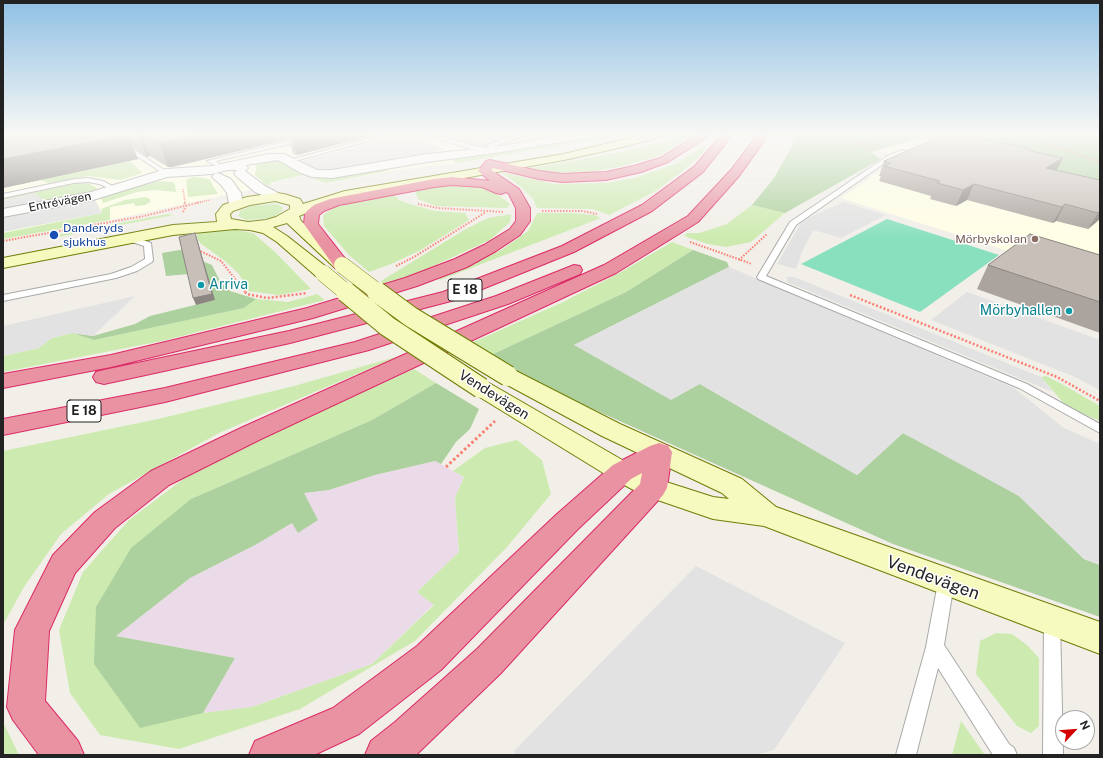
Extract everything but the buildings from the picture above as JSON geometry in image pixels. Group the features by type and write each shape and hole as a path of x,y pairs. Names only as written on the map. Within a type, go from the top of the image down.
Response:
{"highway":[{"path":"3,381 111,361 313,312 411,282 461,263 490,248 515,232 523,221 523,208 514,192 489,169"},
{"path":"508,169 539,176 562,178 606,176 635,169"},
{"name":"E 18","path":"3,396 164,365 290,337 449,296 568,249 647,208 699,169"},
{"name":"E 18","path":"3,427 165,395 362,346 502,300 594,261 716,193 738,169"},
{"path":"342,265 311,224 312,214 319,208 367,195 452,181 482,183 494,186 518,199"},
{"path":"64,755 26,707 32,630 64,564 105,520 160,478 252,433 610,269 693,219 716,193"},
{"path":"269,755 346,721 429,658 567,522 622,472 659,452"},
{"path":"385,755 409,736 490,661 653,488 659,452"}],"street":[{"name":"Entrévägen","path":"3,213 93,196 166,173 187,173 218,170 232,176 241,169"},
{"path":"244,169 260,189 280,198"},
{"path":"304,169 316,174 332,174 359,169"},
{"path":"3,253 232,206 254,199 280,198 478,169"},
{"path":"3,263 173,230 266,224 345,195 480,169"},
{"path":"218,170 234,193 232,206 223,214 224,221 242,225"},
{"name":"Vendevägen","path":"280,198 295,202 298,206 294,213 294,223 342,265 411,317 508,376 611,430 732,486 766,515"},
{"name":"Vendevägen","path":"242,225 268,230 387,326 481,388 622,472 653,488 713,508 766,515 946,583 1100,638"}],"lane":[{"path":"160,169 166,173"},
{"path":"872,169 792,224 761,277 1023,386 1100,429"},
{"path":"3,196 74,181 88,180 101,182 115,189"},
{"path":"3,298 113,276 134,269 149,260 148,245 129,238"},
{"path":"906,755 935,647 946,583"},
{"path":"1052,620 1053,755"},
{"path":"935,647 1002,751 1007,755"}],"path":[{"path":"183,187 184,202 186,206 183,213"},
{"path":"3,241 144,216 212,200"},
{"path":"418,204 479,212 504,212"},
{"path":"538,211 582,211 600,214"},
{"path":"446,466 511,406"}],"shaded area":[{"path":"3,169 403,169 326,183 302,175 272,182 267,186 110,220 3,239"},
{"path":"317,169 354,169 344,171 320,171"},
{"name":"Mörbyskolan","path":"881,169 1034,169 1100,192 1100,280 841,198"},
{"path":"35,193 44,201 3,208 3,200"},
{"path":"95,200 102,213 3,232 3,218"},
{"path":"843,202 886,215 841,238 813,230 802,252 796,269 777,264 802,221"},
{"path":"729,267 1014,388 1064,428 1100,444 1100,565 1084,559 1019,496 903,433 857,475 700,384 671,400 574,345"},
{"path":"787,277 794,277 1041,377 1053,392 787,282"},
{"path":"967,292 1100,340 1100,390 1075,377 931,320"},
{"path":"135,296 93,336 72,333 52,338 39,348 3,356 3,326"},
{"path":"435,461 464,477 455,498 459,552 417,592 434,604 372,664 252,707 203,713 235,658 116,636 190,578 257,544 292,523 318,520 303,493 329,490 375,475"},
{"path":"696,566 845,643 774,750 755,755 516,755 514,751"}],"green space":[{"path":"90,169 138,169 142,173 121,180 88,176 48,183 40,180"},
{"path":"256,169 294,169 301,173 333,178 383,169 388,171 326,183 302,175 272,182 267,186 255,175"},
{"path":"535,169 605,169 591,172 540,172"},
{"path":"660,169 684,169 654,192 609,215 593,209 537,208 533,199 521,187 501,172 554,184 607,183 635,178"},
{"path":"779,169 863,169 785,213 752,205 774,178"},
{"path":"1034,169 1100,169 1100,192"},
{"path":"196,177 209,179 218,194 188,197 186,180"},
{"path":"157,181 173,182 176,192 155,190 137,192 103,203 101,198"},
{"path":"79,183 90,184 97,188 94,192 3,209 3,199"},
{"path":"459,184 477,185 496,193 510,204 507,208 436,206 418,199 414,189"},
{"path":"393,193 399,200 435,211 465,213 469,220 419,251 369,272 349,255 324,226 323,215 335,207"},
{"path":"145,197 150,199 150,202 145,205 135,206 134,203 110,207 110,220 3,239 3,233 102,213 101,209 125,200"},
{"path":"274,204 282,207 283,210 277,215 269,218 246,220 238,216 240,211 251,206"},
{"path":"752,205 785,213 751,242 726,247 708,244 684,236 687,233 699,233 727,224"},
{"path":"537,213 571,213 594,215 601,218 440,280 438,278 471,265 503,249 528,231"},
{"path":"168,214 174,215 58,237 61,234"},
{"path":"511,214 510,222 490,240 414,275 384,286 381,281 466,229 488,218"},
{"path":"887,219 999,255 920,312 801,264"},
{"path":"220,230 236,230 253,233 275,252 311,289 279,295 248,291 239,274 225,261 200,243 197,237 197,234"},
{"path":"672,242 693,250 626,292 489,356 469,344 563,302 621,272"},
{"path":"180,250 188,251 197,259 212,265 221,283 230,291 256,299 244,308 94,340 72,333 93,336 135,324 150,316 215,300 189,274 166,276 162,253"},
{"path":"693,250 727,262 729,267 574,345 700,384 857,475 903,433 1019,496 1084,559 1100,565 1100,617 893,544 524,378 489,356 626,292"},
{"path":"317,294 325,300 162,341 3,372 3,356 39,348 52,338 72,333 94,340 243,308 256,299 288,302"},
{"path":"399,356 219,433 109,494 61,534 24,587 3,625 3,451 158,419 294,386"},
{"path":"414,369 436,383 372,420 191,499 94,664 203,713 252,707 372,664 434,605 417,592 459,552 455,498 464,477 453,471 485,448 517,440 542,460 551,494 507,547 415,641 300,709 179,749 100,735 70,693 59,630 83,572 129,520 202,465"},
{"path":"1046,376 1100,406 1100,421 1067,407 1041,377"},
{"path":"436,383 479,409 470,429 456,442 441,464 435,461 375,475 329,490 304,493 318,520 298,533 292,523 257,544 190,578 116,636 235,658 203,713 140,728 94,664 96,607 131,548 191,499 372,420"},
{"path":"996,633 1012,634 1027,645 1039,658 1039,726 1031,733 1017,726 976,674 980,641"},
{"path":"961,721 985,755 952,755"},
{"path":"3,722 19,755 3,755"}],"place":[{"name":"Danderyds sjukhus","path":"54,235"},
{"name":"Mörbyskolan","path":"1035,239"},
{"name":"Arriva","path":"201,285"},
{"name":"Mörbyhallen","path":"1069,311"}]}
